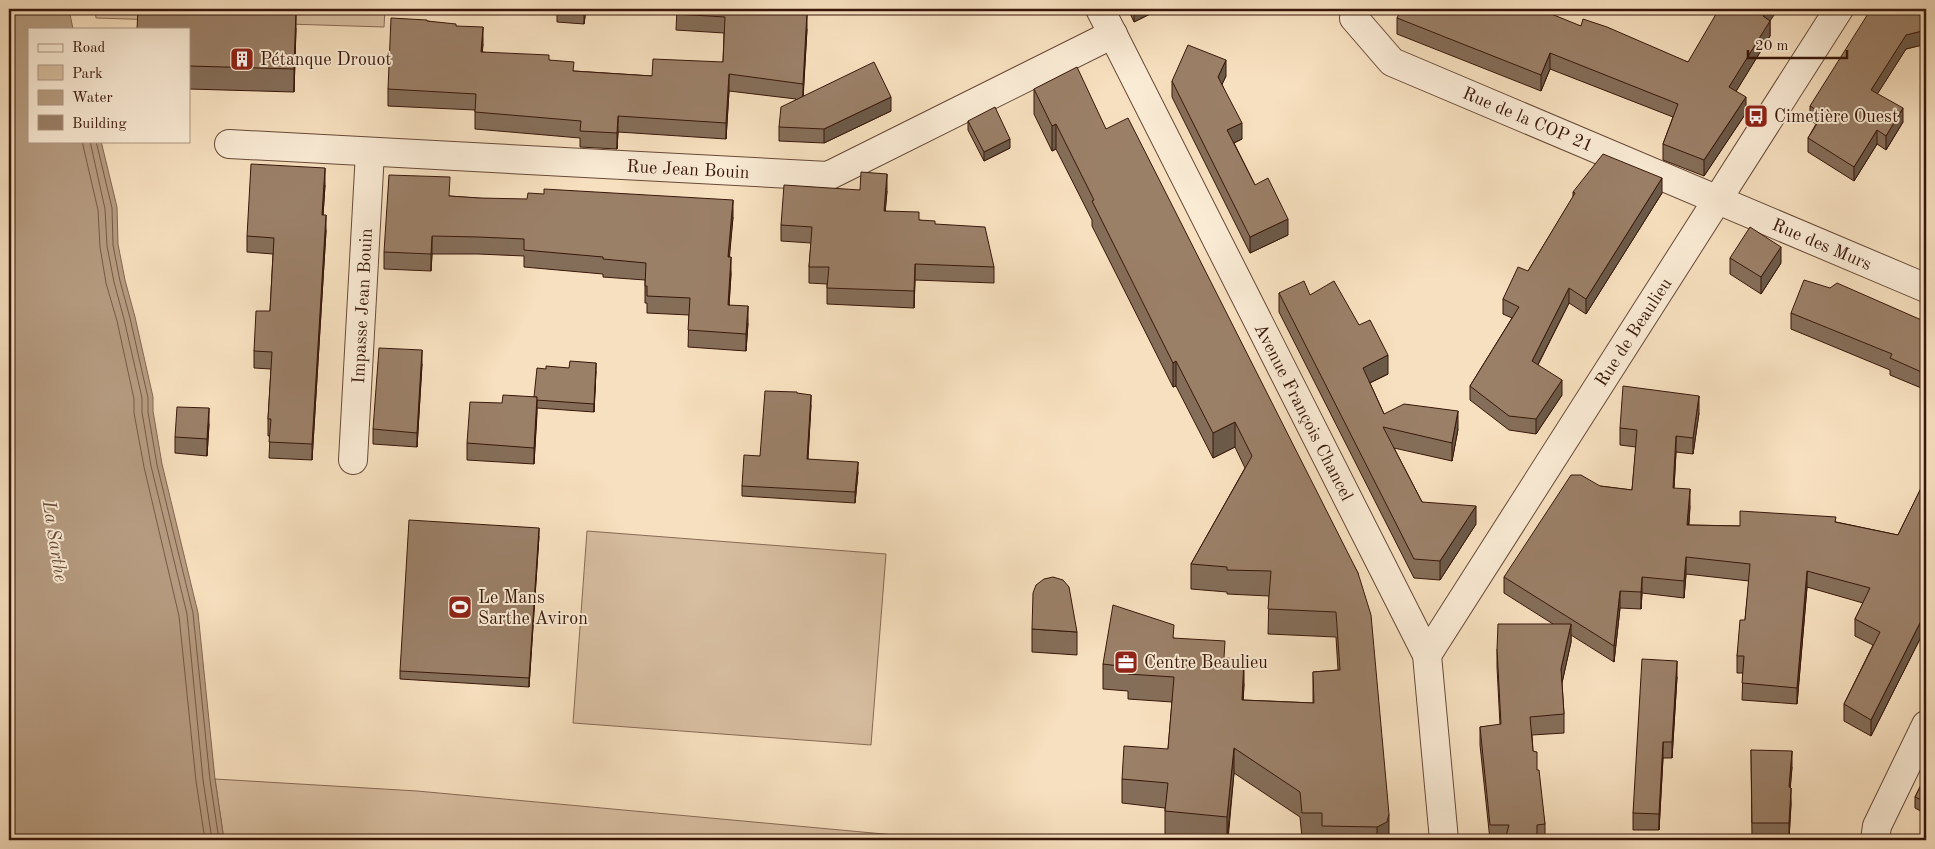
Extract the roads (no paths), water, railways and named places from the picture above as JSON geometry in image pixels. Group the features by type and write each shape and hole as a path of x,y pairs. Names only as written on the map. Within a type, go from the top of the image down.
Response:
{"street":[{"name":"Avenue François Chancel","path":"1100,9 1427,655 1443,837"},
{"name":"Rue de Beaulieu","path":"1427,655 1839,9"},
{"name":"Rue de la COP 21","path":"1354,18 1392,62 1718,199"},
{"name":"Rue Jean Bouin","path":"229,144 828,176 1113,34"},
{"name":"Impasse Jean Bouin","path":"353,460 370,152"},
{"name":"Rue des Murs","path":"1718,199 1926,288"},
{"path":"1875,840 1877,826 1926,725"}],"water":[{"name":"La Sarthe","path":"9,9 69,9 73,28 28,28 28,142 101,142 117,207 118,244 125,280 153,397 153,411 162,464 198,613 215,779 224,840 9,840"}],"place":[{"name":"Pétanque Drouot","path":"242,59"},
{"name":"Cimetière Ouest","path":"1756,116"},
{"name":"Le Mans Sarthe Aviron","path":"460,607"},
{"name":"Centre Beaulieu","path":"1126,662"}]}
